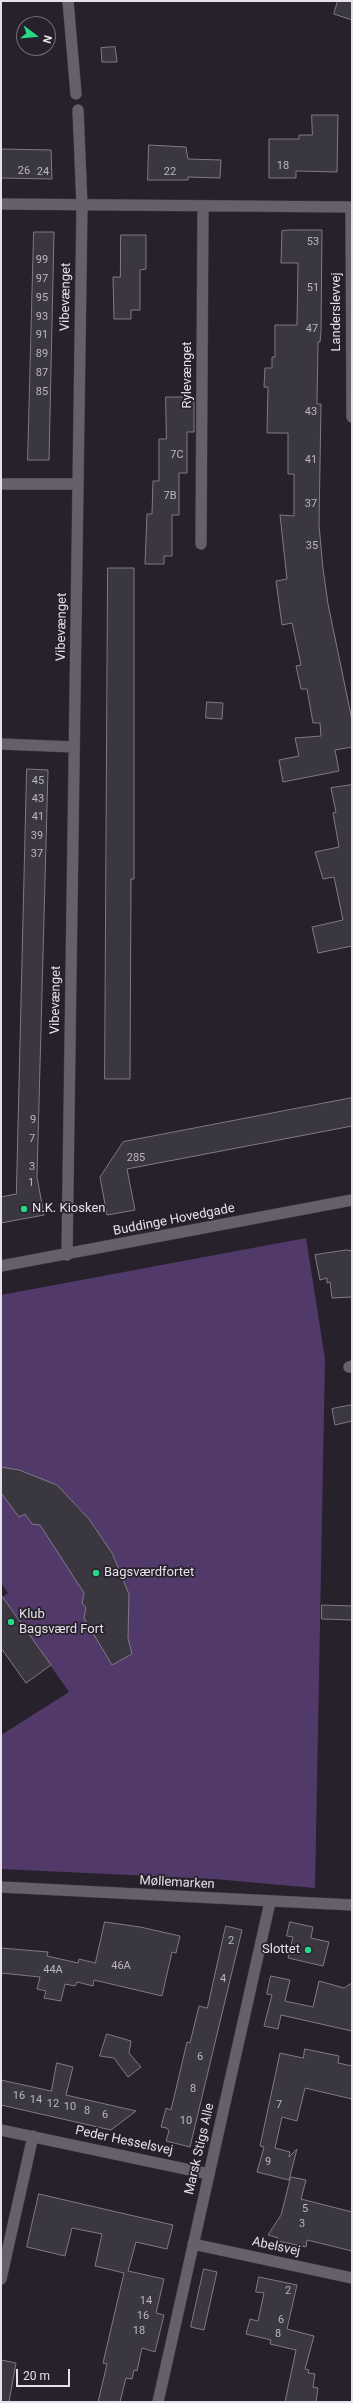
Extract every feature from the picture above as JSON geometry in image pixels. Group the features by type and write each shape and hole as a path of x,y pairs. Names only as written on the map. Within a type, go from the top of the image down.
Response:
{"street":[{"path":"68,1 76,94"},
{"name":"Vibevænget","path":"67,1255 82,205 78,110"},
{"path":"1,204 351,207"},
{"name":"Rylevænget","path":"201,544 203,206"},
{"name":"Landerslevvej","path":"351,207 352,417"},
{"path":"1,484 78,484"},
{"path":"1,744 74,747"},
{"name":"Buddinge Hovedgade","path":"1,1266 67,1255 352,1200"},
{"name":"Møllemarken","path":"1,1887 270,1902 352,1905"},
{"name":"Marsk Stigs Alle","path":"158,2402 270,1902"},
{"name":"Peder Hesselsvej","path":"1,2130 209,2174"},
{"path":"1,2279 33,2136"},
{"name":"Abelsvej","path":"193,2244 352,2278"}],"shaded area":[{"path":"306,1238 325,1359 315,1888 214,1879 1,1869 1,1735 69,1692 2,1597 8,1593 1,1583 1,1295"}],"building":[{"path":"338,1 352,1 352,20 334,14"},
{"path":"115,47 117,62 102,62 101,48"},
{"path":"312,115 338,115 337,172 296,171 296,178 269,178 269,139 299,139 299,135 312,135"},
{"path":"149,145 186,147 188,159 221,160 220,178 188,177 188,180 148,180"},
{"path":"1,149 51,150 52,179 1,178"},
{"path":"322,230 321,331 320,342 318,342 317,404 321,404 319,525 328,604 352,720 352,747 335,750 339,771 283,782 279,760 299,756 295,738 321,736 320,723 313,723 307,689 301,689 296,666 301,665 292,623 282,625 276,581 287,579 280,515 294,516 294,474 288,474 288,433 267,433 268,387 264,387 265,368 272,368 272,357 275,357 275,325 297,325 298,263 281,263 282,231"},
{"path":"34,232 54,232 49,460 28,460"},
{"path":"121,235 146,235 146,269 140,270 140,310 131,310 131,319 114,319 113,277 120,277"},
{"path":"166,397 194,397 194,432 187,432 187,473 179,473 179,515 172,515 172,556 164,556 164,564 145,564 147,514 152,514 153,481 159,481 159,439 166,439"},
{"path":"108,568 134,568 134,879 131,879 130,1079 105,1079"},
{"path":"207,702 223,703 222,719 206,718"},
{"path":"27,769 48,770 37,1177 44,1215 1,1223 1,1197 16,1194"},
{"path":"352,785 352,946 318,953 312,927 343,920 334,877 323,879 315,852 339,847 333,813 336,812 331,788"},
{"path":"352,1098 352,1126 127,1169 135,1210 107,1215 100,1177 123,1142"},
{"path":"347,1250 352,1251 352,1297 332,1298 330,1282 327,1283 327,1278 320,1280 315,1255"},
{"path":"352,1405 352,1421 335,1425 332,1409"},
{"name":"Bagsværdfortet","path":"1,1467 19,1470 57,1485 89,1519 112,1553 129,1594 128,1638 132,1654 112,1665 84,1618 86,1608 82,1603 84,1593 40,1525 32,1524 25,1514 19,1517 1,1493"},
{"name":"Klub Bagsværd Fort","path":"1,1595 51,1665 26,1683 1,1648"},
{"path":"322,1605 352,1606 352,1620 322,1619"},
{"path":"105,1922 140,1927 180,1936 176,1953 172,1952 162,1996 94,1980 93,1986 77,1982 75,1986 65,1984 61,2001 44,1998 46,1991 37,1989 40,1977 1,1973 1,1948 48,1952 47,1956 78,1963 79,1959 95,1963"},
{"name":"Slottet","path":"290,1922 313,1927 311,1938 329,1942 323,1966 288,1958 293,1937 287,1936"},
{"path":"226,1926 242,1930 190,2147 166,2141 169,2131 167,2128 161,2127 166,2108 171,2110 187,2042 190,2043 199,2006 207,2008"},
{"path":"271,1976 290,1980 285,2001 313,2007 319,1981 344,1988 352,1983 352,2031 281,2015 278,2029 264,2026 272,1995 267,1994"},
{"path":"107,2034 131,2041 129,2053 141,2067 128,2077 114,2058 100,2056"},
{"path":"305,2049 339,2056 338,2063 352,2066 352,2099 305,2088 297,2121 282,2117 275,2148 290,2152 289,2157 297,2149 289,2180 257,2172 264,2147 260,2146 280,2053 303,2058"},
{"path":"57,2063 73,2067 66,2095 136,2111 111,2130 1,2105 1,2080 51,2091"},
{"path":"291,2177 306,2180 301,2199 352,2212 352,2251 307,2240 306,2247 278,2241 278,2238 268,2235 281,2215"},
{"path":"39,2194 173,2225 167,2249 136,2242 128,2271 164,2279 156,2313 164,2315 155,2352 142,2348 137,2371 134,2370 132,2379 126,2378 120,2402 98,2402 107,2364 103,2363 124,2273 95,2266 102,2234 72,2228 65,2256 27,2247"},
{"path":"204,2269 217,2272 204,2330 191,2327"},
{"path":"259,2277 297,2285 287,2329 314,2336 305,2369 309,2370 308,2373 315,2374 313,2387 318,2388 316,2402 285,2402 296,2350 270,2344 271,2340 246,2334 250,2319 258,2321 264,2293 256,2292"},
{"path":"1,2360 16,2363 9,2402 1,2402"}],"place":[{"name":"N.K. Kiosken","path":"24,1209"},
{"name":"Bagsværdfortet","path":"96,1573"},
{"name":"Klub Bagsværd Fort","path":"11,1622"},
{"name":"Slottet","path":"308,1950"}]}
